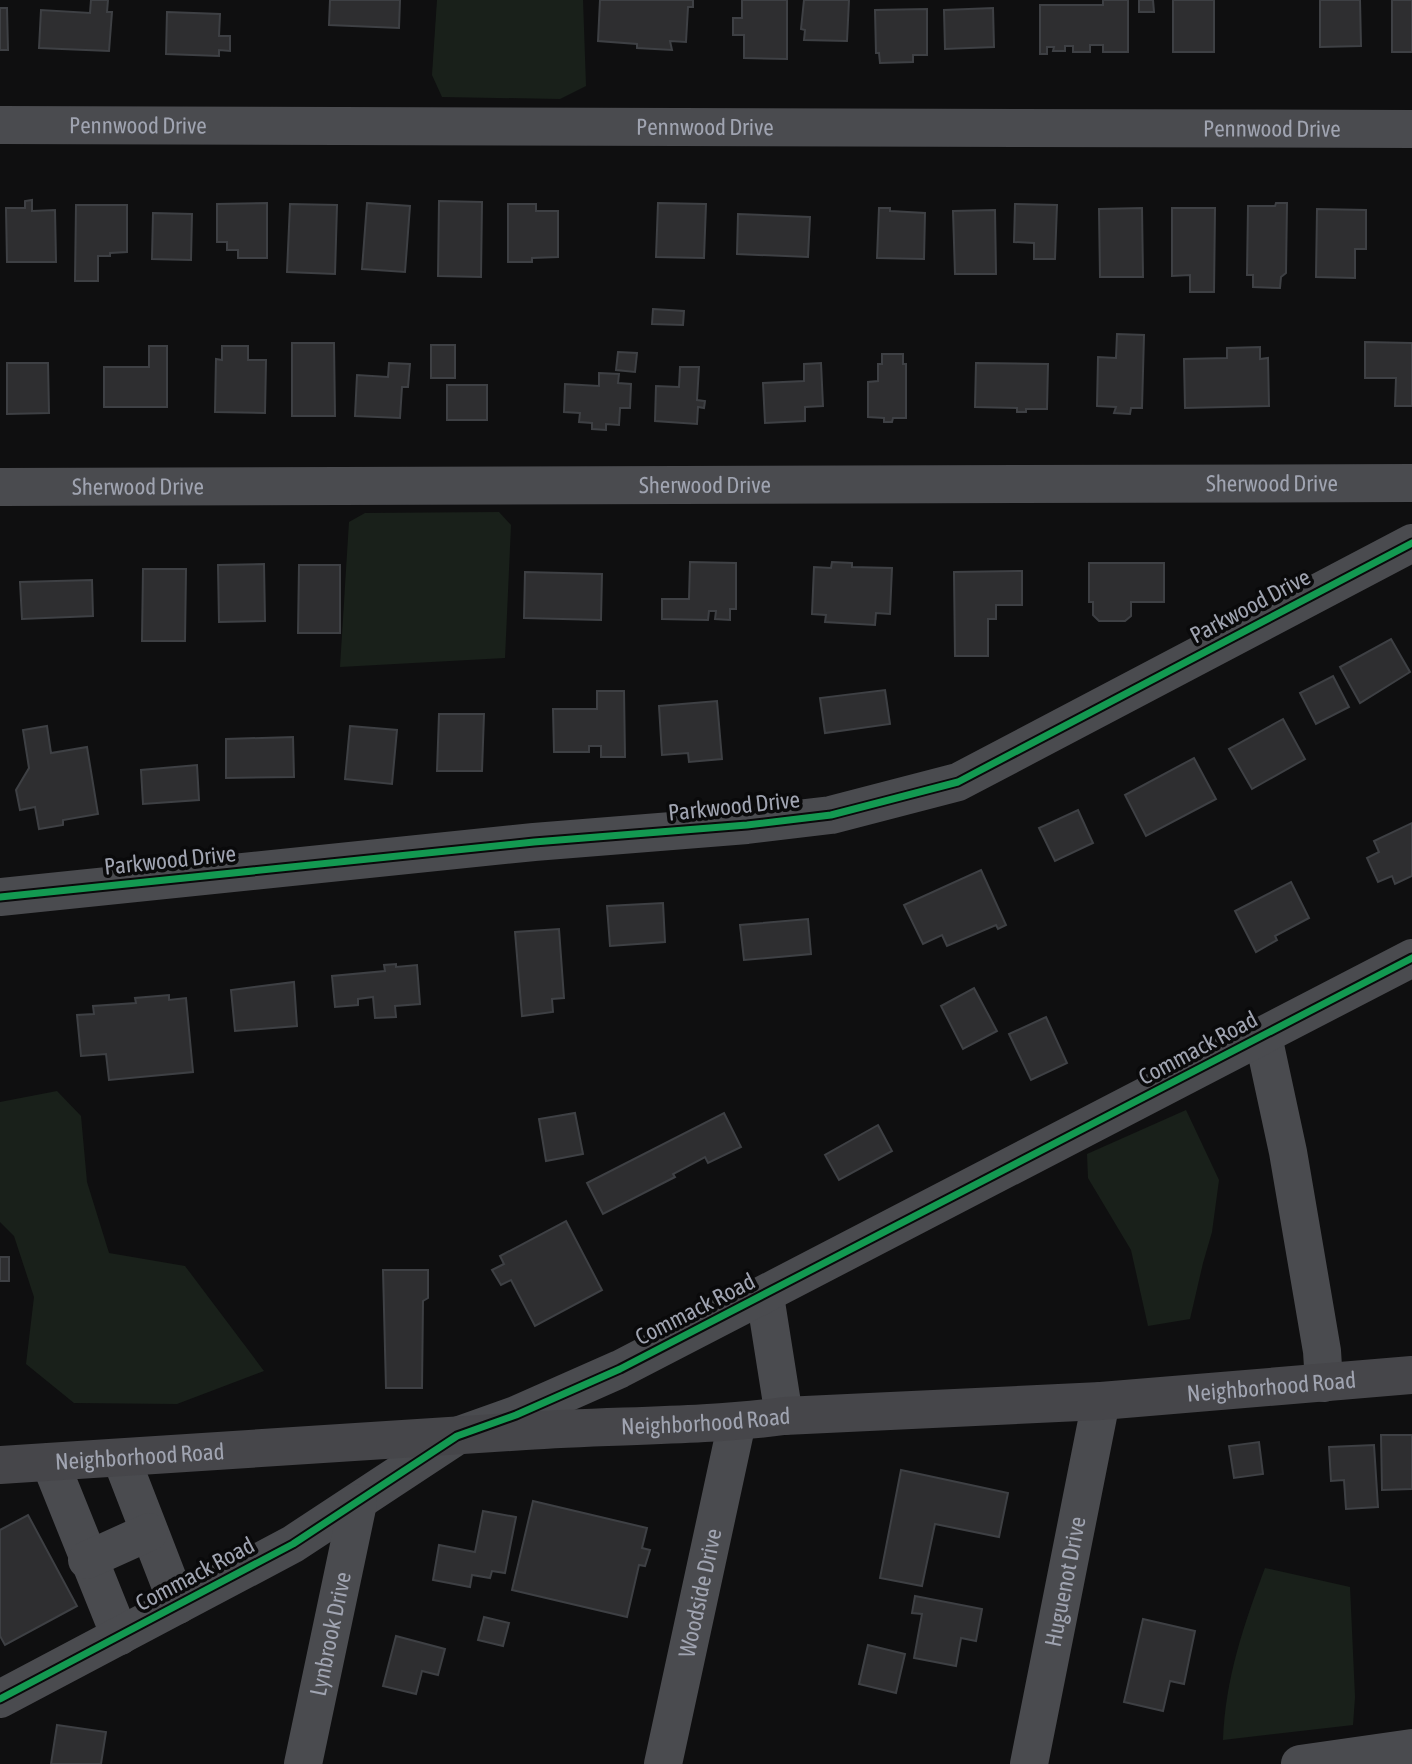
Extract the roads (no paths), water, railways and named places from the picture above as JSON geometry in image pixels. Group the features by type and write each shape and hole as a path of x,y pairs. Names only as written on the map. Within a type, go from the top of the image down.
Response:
{"main road":[{"name":"Neighborhood Road","path":"0,1465 526,1431 737,1422 784,1416 1101,1401 1412,1376"}],"street":[{"name":"Pennwood Drive","path":"0,125 1412,129"},
{"name":"Sherwood Drive","path":"0,487 1412,483"},
{"name":"Parkwood Drive","path":"0,897 534,842 747,825 831,815 958,782 1412,543"},
{"name":"Commack Road","path":"0,1699 293,1544 457,1436 507,1419 620,1369 1412,958"},
{"path":"1263,1036 1288,1152 1322,1351 1324,1383"},
{"path":"765,1296 784,1416"},
{"name":"Huguenot Drive","path":"1029,1764 1101,1401"},
{"name":"Woodside Drive","path":"663,1764 737,1422"},
{"path":"121,1458 178,1605"},
{"path":"50,1462 120,1636"},
{"name":"Lynbrook Drive","path":"303,1764 358,1503"},
{"path":"88,1560 149,1532"},
{"path":"1300,1764 1412,1748"}]}
